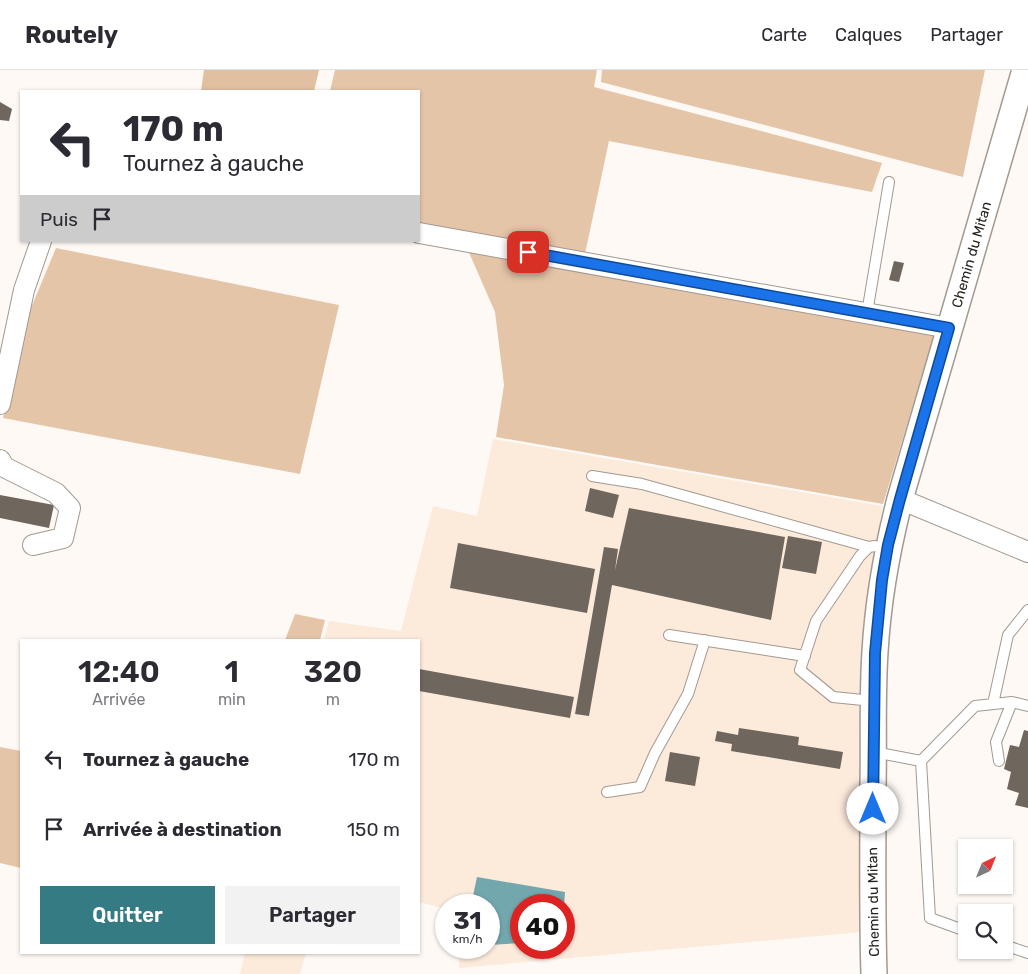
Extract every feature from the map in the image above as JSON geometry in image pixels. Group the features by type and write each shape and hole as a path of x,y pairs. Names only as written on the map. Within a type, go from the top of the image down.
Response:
{"street":[{"name":"Chemin du Mitan","path":"874,974 872,925 873,702 875,653 882,580 878,546 900,499 1025,70"},
{"path":"420,233 949,328"},
{"path":"0,404 24,290 41,242"},
{"path":"0,460 4,467 56,493 70,508 63,538 33,545"},
{"path":"900,499 1028,552"}],"lane":[{"path":"867,313 890,182"},
{"path":"592,476 642,484 878,546"},
{"path":"873,702 833,698 800,670 816,621 860,556 878,546"},
{"path":"993,704 1008,635 1028,610"},
{"path":"669,635 805,656"},
{"path":"607,792 640,787 655,753 688,694 704,640"},
{"path":"999,761 996,742 1012,702"},
{"path":"958,928 930,918 921,761 975,706 1012,702 1028,706"},
{"path":"873,752 921,761"},
{"path":"1013,948 1028,953"}],"shaded area":[{"path":"204,70 319,70 314,90 201,90"},
{"path":"335,70 597,70 594,87 882,163 872,192 609,141 585,254 420,226 420,90 330,90"},
{"path":"602,70 985,70 963,177 601,82"},
{"path":"56,248 339,305 300,474 3,418 31,308"},
{"path":"467,248 935,332 883,504 496,437 504,385 495,312"},
{"path":"493,439 882,506 874,573 862,932 575,958 575,894 510,894 510,959 560,959 459,968 459,959 500,959 500,894 435,894 435,906 420,902 420,639 324,639 329,621 401,631 433,506 477,516"},
{"path":"295,614 325,620 320,639 285,639"},
{"path":"0,747 20,751 20,868 0,863"},
{"path":"245,954 306,954 300,974 240,974"}],"water":[{"path":"477,877 565,892 565,894 510,894 510,944 500,944 500,894 473,894"}],"building":[{"path":"0,102 12,109 9,121 0,120"},
{"path":"894,261 904,263 899,282 889,280"},
{"path":"590,488 619,495 613,518 585,511"},
{"path":"0,495 54,505 49,528 0,518"},
{"path":"629,508 785,537 771,620 612,585 589,716 575,714 604,547 618,549 615,570"},
{"path":"788,536 822,542 816,574 782,568"},
{"path":"458,543 595,569 587,613 450,588"},
{"path":"420,669 574,697 570,718 420,691"},
{"path":"739,728 799,737 798,745 843,752 840,769 731,751 732,744 715,741 717,731 738,735"},
{"path":"1024,730 1028,731 1028,808 1015,805 1019,793 1007,789 1011,772 1004,769 1010,745 1019,747"},
{"path":"670,752 700,757 695,786 665,781"}],"route":[{"path":"528,252 949,328 900,499 888,545 882,580 875,653 873,702 873,809"}]}
